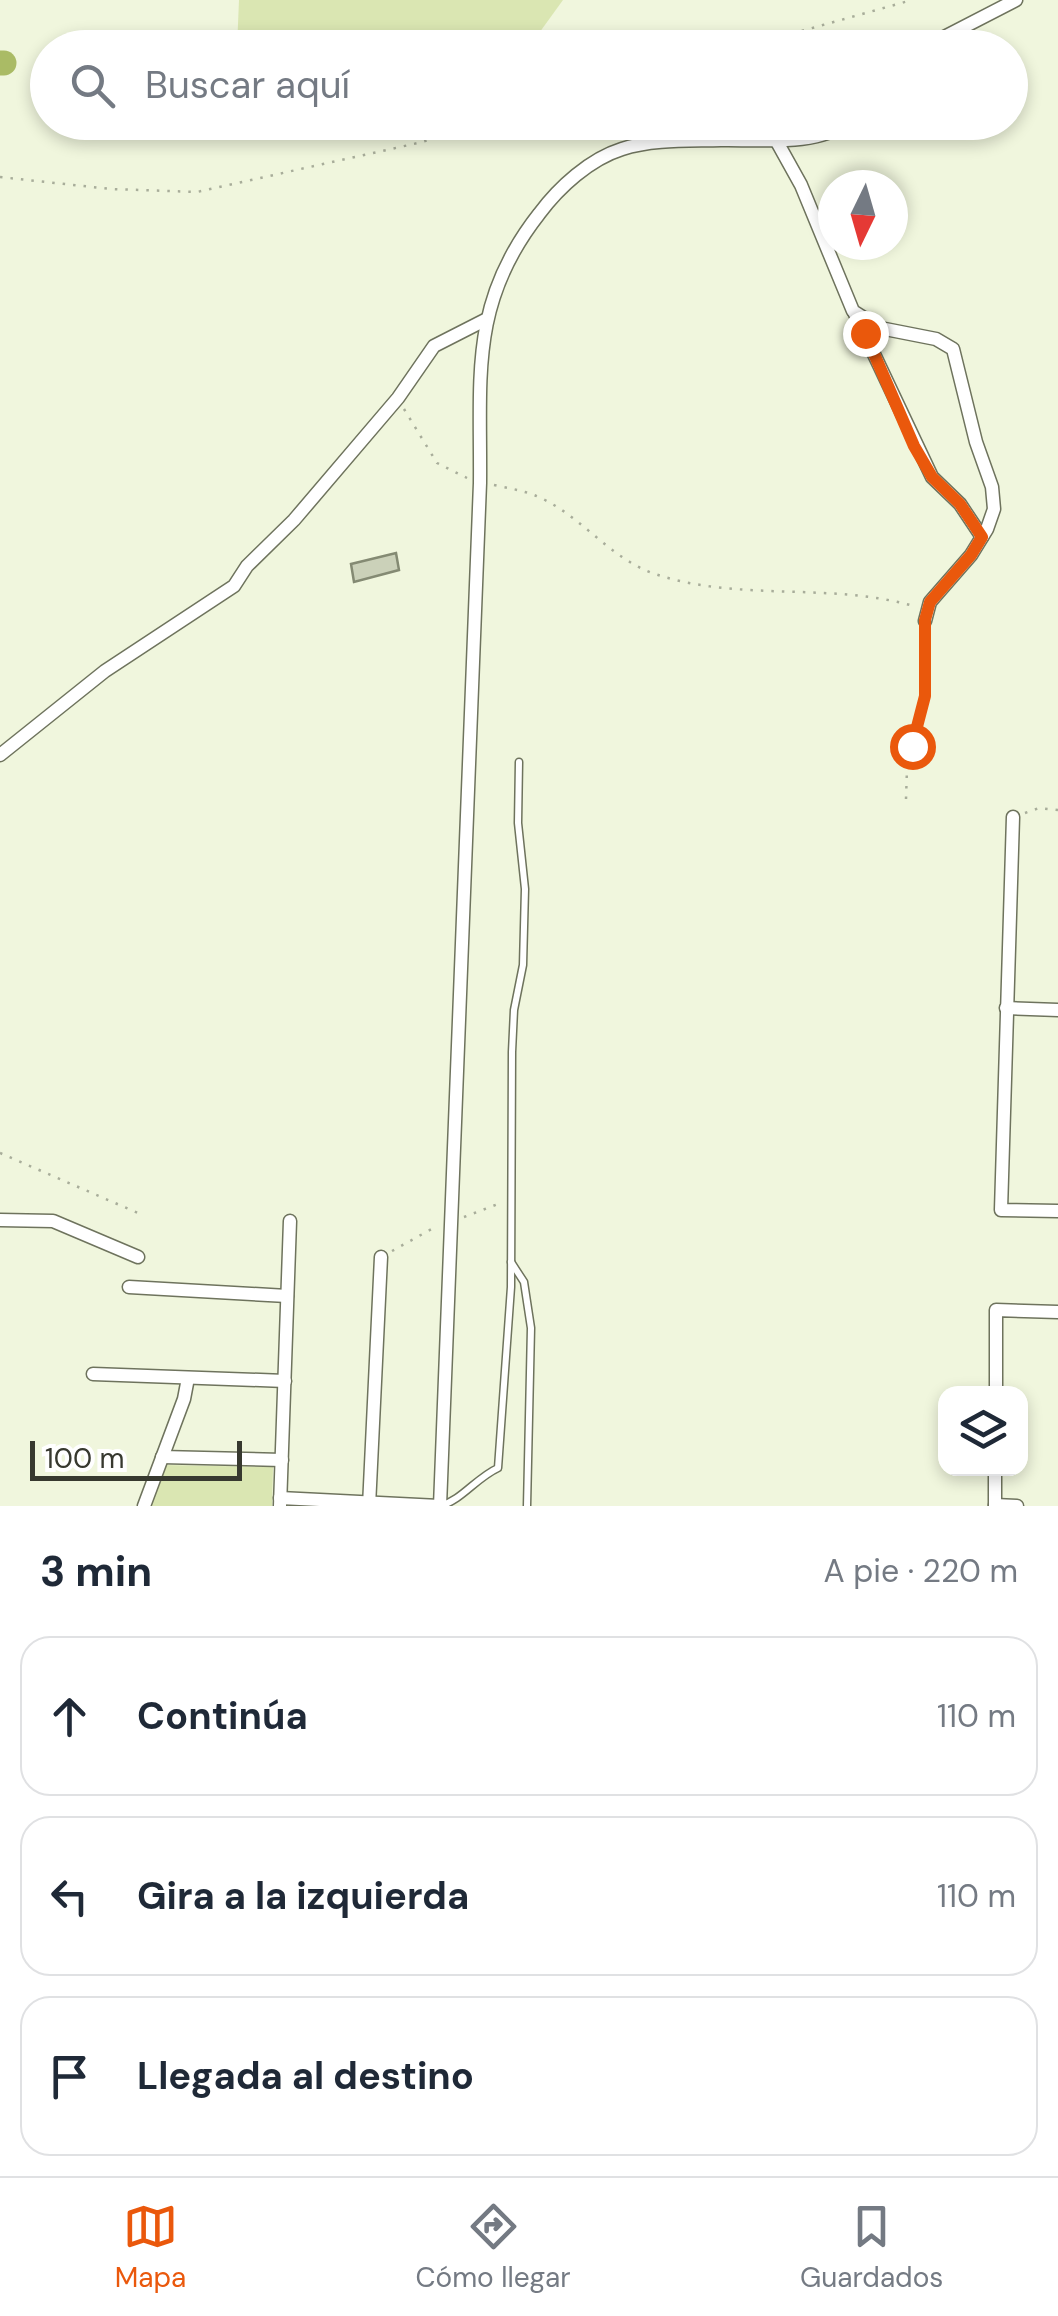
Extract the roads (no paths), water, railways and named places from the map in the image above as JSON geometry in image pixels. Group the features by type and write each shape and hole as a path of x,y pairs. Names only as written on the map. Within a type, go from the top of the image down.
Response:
{"street":[{"path":"958,30 1016,0"},
{"path":"290,1222 280,1502 439,1506 485,320 498,279 525,231 565,185 607,156 641,144 776,140 801,185 854,312 932,477 960,504 982,537"},
{"path":"854,312 880,328 936,339 953,349 992,488 994,509 982,537 940,588 926,615"},
{"path":"0,754 105,670 234,586 247,566 294,520 398,398 434,346 485,320"},
{"path":"1014,817 1001,1210 1058,1211"},
{"path":"1006,1008 1058,1010"},
{"path":"0,1220 53,1221 138,1257"},
{"path":"369,1504 381,1257"},
{"path":"130,1287 288,1296"},
{"path":"996,1386 996,1310 1058,1312"},
{"path":"93,1374 284,1381"},
{"path":"144,1506 184,1399 188,1378"},
{"path":"162,1458 282,1460"},
{"path":"995,1476 995,1506 1017,1506"}],"lane":[{"path":"439,1506 454,1504 467,1487 498,1468 510,1261 514,1010 524,965 519,762"},
{"path":"510,1261 524,1282 532,1328 527,1506"}]}
